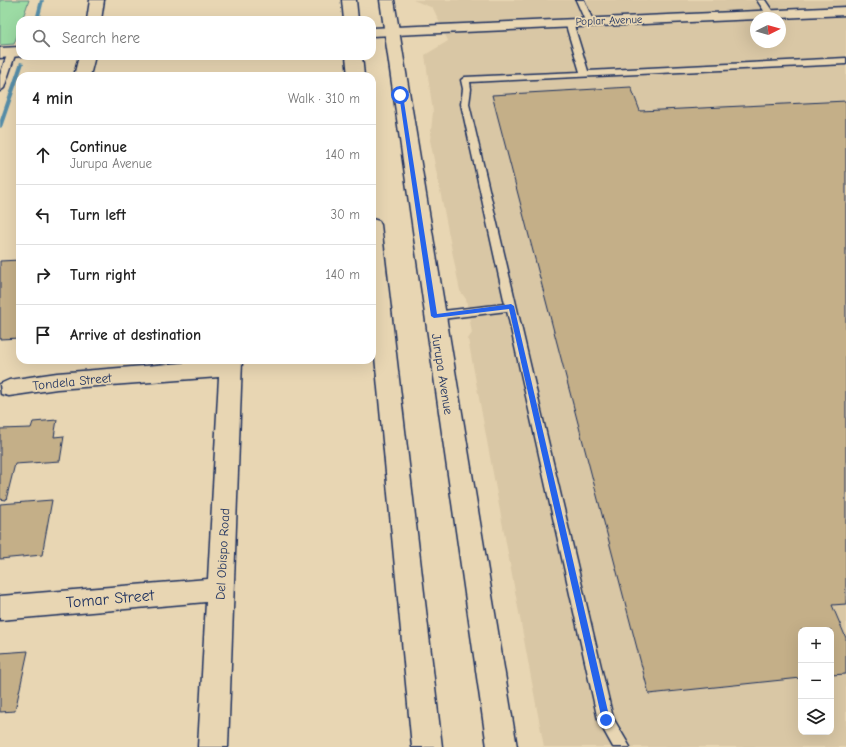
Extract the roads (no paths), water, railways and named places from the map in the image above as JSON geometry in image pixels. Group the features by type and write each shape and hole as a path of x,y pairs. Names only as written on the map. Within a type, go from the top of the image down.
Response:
{"main road":[{"path":"95,16 97,0"},
{"path":"349,0 351,16"},
{"name":"Jurupa Avenue","path":"386,0 502,747"},
{"name":"Poplar Avenue","path":"786,14 846,11"},
{"name":"Poplar Avenue","path":"376,32 589,21 750,16"},
{"path":"83,72 86,60"},
{"path":"354,60 356,72"},
{"path":"376,263 427,747"},
{"name":"Tondela Street","path":"9,388 57,381 231,364"},
{"name":"Del Obispo Road","path":"213,747 231,364"},
{"name":"Tomar Street","path":"0,608 220,589"}],"lane":[{"path":"580,0 589,21"},
{"path":"761,0 769,12"},
{"path":"569,22 585,74"},
{"path":"0,88 13,52"},
{"path":"622,747 606,720 465,104 467,89 464,80 846,61"},
{"path":"434,316 511,306"}],"waterway":[{"path":"38,16 42,0"},
{"path":"19,72 22,63"},
{"path":"0,127 16,80"}]}
